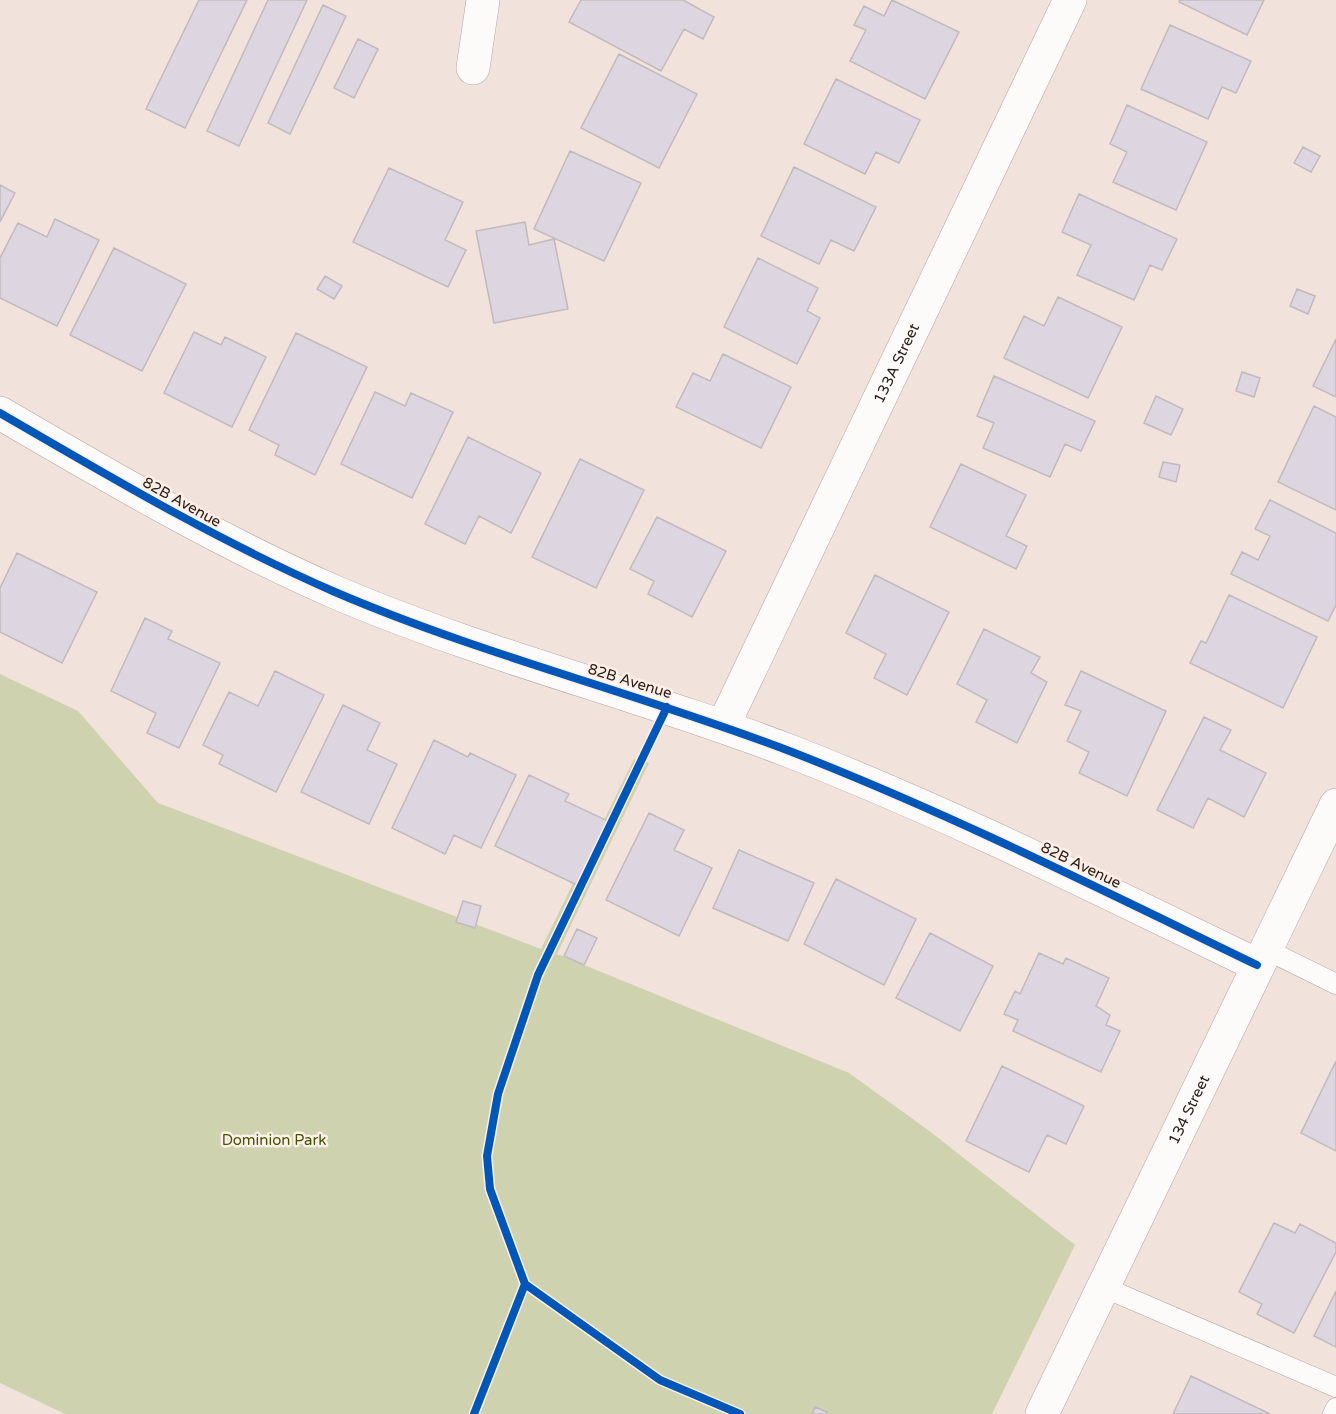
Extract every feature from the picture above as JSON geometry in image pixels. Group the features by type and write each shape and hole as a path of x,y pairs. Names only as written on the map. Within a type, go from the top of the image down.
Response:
{"street":[{"path":"473,68 483,0"},
{"name":"133A Street","path":"723,726 1070,0"},
{"name":"82B Avenue","path":"0,413 177,516 245,551 338,593 504,655 723,726 929,807 1261,957"},
{"name":"134 Street","path":"1042,1414 1336,805"}],"lane":[{"path":"1261,957 1336,984"},
{"path":"1103,1287 1336,1387"},
{"path":"1333,1414 1336,1408"}],"green space":[{"name":"Dominion Park","path":"0,674 78,711 158,803 541,949 634,759 649,763 557,954 849,1073 928,1130 1075,1245 992,1414 65,1414 0,1383"}],"building":[{"path":"199,0 247,0 185,128 146,109"},
{"path":"268,0 307,0 239,146 207,131"},
{"path":"581,0 683,0 714,17 703,39 684,29 661,71 569,22"},
{"path":"892,0 959,32 925,99 850,61 866,30 854,25 864,6 884,16"},
{"path":"1180,0 1264,0 1247,35 1179,2"},
{"path":"323,5 346,16 290,134 268,123"},
{"path":"1170,25 1251,61 1236,93 1222,87 1208,119 1141,89"},
{"path":"358,39 378,49 354,98 334,88"},
{"path":"619,54 697,94 659,168 581,128"},
{"path":"836,79 920,120 899,163 876,152 865,174 804,144"},
{"path":"1127,105 1207,142 1176,210 1113,182 1127,152 1110,144"},
{"path":"1303,147 1320,156 1311,172 1294,163"},
{"path":"570,151 641,183 604,261 534,229"},
{"path":"794,167 876,207 854,251 831,240 819,264 761,236"},
{"path":"389,168 463,202 445,240 466,250 448,287 353,242"},
{"path":"0,185 15,193 0,222"},
{"path":"1079,194 1177,239 1162,270 1150,265 1134,300 1077,275 1091,245 1062,232"},
{"path":"55,219 99,240 57,326 0,298 0,258 18,223 47,237"},
{"path":"525,222 529,245 554,239 568,309 494,323 476,231"},
{"path":"114,248 186,284 142,371 70,335"},
{"path":"758,258 818,288 807,311 820,318 797,364 724,327"},
{"path":"325,276 342,286 334,299 317,289"},
{"path":"1297,289 1315,296 1308,314 1290,306"},
{"path":"1058,297 1122,327 1088,398 1004,358 1024,316 1044,326"},
{"path":"194,332 221,345 225,337 266,357 232,427 164,393"},
{"path":"296,333 367,367 315,475 275,455 279,445 249,430"},
{"path":"1336,339 1336,397 1313,386"},
{"path":"723,354 791,387 761,448 676,407 693,373 710,381"},
{"path":"1242,372 1260,378 1254,397 1236,391"},
{"path":"994,376 1095,421 1081,451 1065,444 1050,477 983,448 994,423 977,416"},
{"path":"375,392 405,406 411,393 453,412 412,498 341,464"},
{"path":"1156,396 1183,409 1171,435 1144,423"},
{"path":"1314,406 1336,417 1336,510 1278,482"},
{"path":"468,437 541,473 511,533 479,516 465,544 425,524"},
{"path":"580,459 644,490 596,588 532,557"},
{"path":"1163,462 1180,465 1176,482 1159,477"},
{"path":"961,464 1026,495 1006,536 1027,546 1016,569 930,527"},
{"path":"1270,500 1336,533 1336,605 1328,621 1231,574 1242,552 1258,560 1270,536 1255,529"},
{"path":"657,517 726,551 692,617 648,594 654,581 630,569"},
{"path":"17,553 97,592 62,663 0,632 0,588"},
{"path":"875,575 949,612 907,695 874,678 886,654 846,633"},
{"path":"1229,595 1317,637 1283,708 1190,663 1201,641 1206,643"},
{"path":"145,618 172,631 168,639 220,663 179,748 147,733 156,713 111,691"},
{"path":"984,629 1040,657 1031,673 1047,682 1017,743 976,722 987,700 957,684"},
{"path":"275,671 324,695 276,792 219,764 223,755 203,745 229,692 258,706"},
{"path":"1081,671 1166,711 1127,796 1079,773 1089,752 1067,741 1081,711 1065,705"},
{"path":"343,705 380,723 367,750 397,764 369,824 301,792"},
{"path":"1204,717 1231,730 1220,750 1266,773 1244,817 1208,798 1193,828 1157,810"},
{"path":"434,740 468,757 470,753 516,775 481,848 454,835 445,854 392,828"},
{"path":"529,775 569,794 565,801 608,821 577,885 495,846"},
{"path":"649,813 684,830 674,850 712,868 679,936 606,900"},
{"path":"739,850 814,883 788,941 713,908"},
{"path":"836,879 916,919 884,985 804,944"},
{"path":"463,901 481,906 475,928 456,922"},
{"path":"577,929 597,938 584,965 564,956"},
{"path":"930,933 993,966 960,1031 896,998"},
{"path":"1039,953 1063,964 1066,958 1109,978 1096,1006 1110,1015 1106,1025 1120,1031 1101,1072 1013,1031 1018,1020 1004,1014 1015,991 1020,994"},
{"path":"1336,1061 1336,1151 1301,1133"},
{"path":"1002,1066 1084,1106 1066,1144 1047,1135 1029,1172 966,1141"},
{"path":"1274,1223 1295,1233 1300,1224 1336,1243 1336,1252 1294,1333 1257,1314 1262,1304 1239,1292"},
{"path":"1336,1291 1336,1347 1314,1336"},
{"path":"1191,1376 1270,1414 1173,1414"},
{"path":"815,1407 827,1412 826,1414 812,1414"}],"cycle path":[{"path":"0,413 207,530 335,592 448,636 792,752 910,801 1027,854 1257,965"},
{"path":"667,707 538,975 498,1094 487,1156 490,1189 525,1284 660,1380 740,1414"},
{"path":"474,1414 525,1284"}]}
